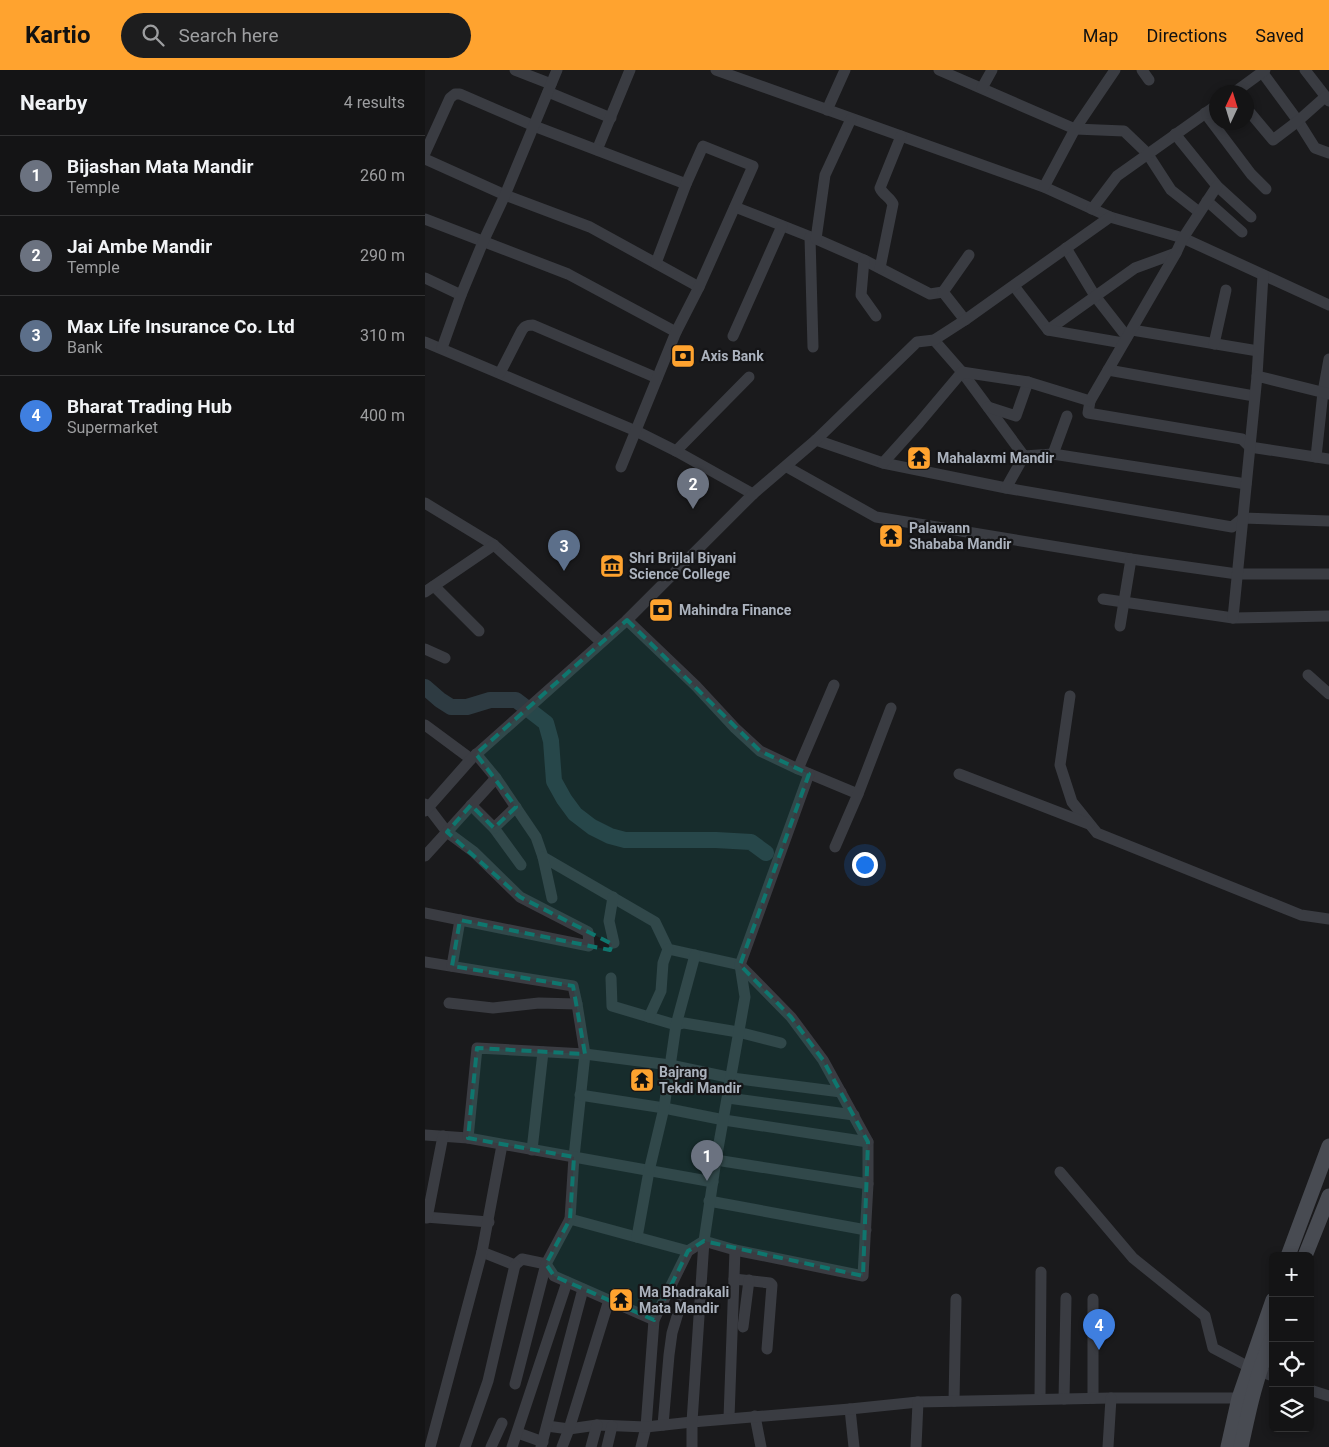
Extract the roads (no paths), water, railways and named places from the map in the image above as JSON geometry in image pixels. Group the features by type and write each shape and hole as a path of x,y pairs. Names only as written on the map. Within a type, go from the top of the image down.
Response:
{"street":[{"path":"515,70 611,118"},
{"path":"442,348 461,295 557,70"},
{"path":"597,150 631,70"},
{"path":"716,70 1045,188 1110,217 1183,238 1329,305"},
{"path":"827,110 845,70"},
{"path":"939,70 1075,129 1124,131 1147,153 1171,190 1199,212"},
{"path":"982,88 992,70"},
{"path":"1045,188 1075,129 1115,70"},
{"path":"1254,117 1273,140 1327,99 1305,70"},
{"path":"1244,85 1263,71 1315,148 1329,153"},
{"path":"425,153 450,98 455,94 460,94 533,126 686,184"},
{"path":"1092,209 1117,176 1209,110"},
{"path":"1205,113 1251,174 1266,189"},
{"path":"813,347 813,238 825,174 851,119"},
{"path":"1175,134 1217,186 1251,217"},
{"path":"880,268 893,204 879,188 901,136"},
{"path":"621,467 676,332 699,287 753,166 703,146 686,184 656,263"},
{"path":"425,159 505,195 590,227 699,287"},
{"path":"1217,186 1183,238 1090,401 1088,413 1242,440 1250,447 1329,459"},
{"path":"1207,201 1242,232"},
{"path":"735,208 864,260 930,294 943,292 969,255"},
{"path":"425,913 589,946 588,932 519,897 474,852 447,832 426,807 473,757 627,620 753,494 787,467 917,342 934,340 965,320 1110,217"},
{"path":"425,219 569,274 676,332"},
{"path":"733,336 782,226"},
{"path":"1066,248 1095,296 1127,337"},
{"path":"1048,330 1135,268 1176,253"},
{"path":"864,260 861,295 876,316"},
{"path":"1233,618 1257,376 1263,275"},
{"path":"425,278 461,295"},
{"path":"1014,286 1048,330 1215,344 1258,351"},
{"path":"1215,344 1226,290"},
{"path":"943,292 965,320"},
{"path":"500,373 523,327 533,325 657,378"},
{"path":"934,340 961,372 1024,456"},
{"path":"425,342 635,431 676,451 753,494"},
{"path":"1316,457 1329,360"},
{"path":"1108,370 1255,396"},
{"path":"961,372 1028,382 1090,401"},
{"path":"883,463 961,372"},
{"path":"1257,376 1326,393"},
{"path":"676,451 749,377"},
{"path":"988,407 1016,416 1028,382"},
{"path":"1053,454 1067,416"},
{"path":"816,440 883,463 1006,488 1232,527 1243,518 1329,521"},
{"path":"1024,456 1053,454 1246,484"},
{"path":"1006,488 1024,456"},
{"path":"787,467 876,517 1131,559 1237,574 1329,574"},
{"path":"425,503 494,545 601,642"},
{"path":"479,631 429,589 494,545"},
{"path":"1120,626 1131,559"},
{"path":"1103,599 1233,618 1329,616"},
{"path":"627,620 760,751 858,794"},
{"path":"425,649 445,658"},
{"path":"1308,675 1329,694"},
{"path":"798,769 834,685"},
{"path":"1070,696 1060,764 1072,802 1097,833 1301,915 1329,919"},
{"path":"835,847 858,794 891,708"},
{"path":"425,726 473,757 496,778 536,837 543,857 552,898"},
{"path":"693,1447 692,1422 704,1241 709,1201 745,997 740,965 809,774"},
{"path":"959,774 1091,825"},
{"path":"425,856 496,778"},
{"path":"471,805 494,828 521,865"},
{"path":"494,828 515,807"},
{"path":"543,857 655,922 667,950 663,963 661,991 649,1017"},
{"path":"613,897 609,921 614,943"},
{"path":"452,966 460,920"},
{"path":"641,1447 646,1427 654,1320 688,1251 704,1241 735,1250 863,1276 866,1230 868,1142 823,1060 791,1017 740,965 667,950"},
{"path":"637,1237 649,1171 664,1108 676,1025 695,955"},
{"path":"425,962 573,986 577,1004 585,1054 574,1157 570,1219 546,1264 515,1384"},
{"path":"611,978 612,1006 676,1025 684,1023 738,1032 781,1043"},
{"path":"449,1003 493,1008 539,1003 577,1004"},
{"path":"468,1138 477,1048 585,1054 670,1065 732,1078 841,1092"},
{"path":"532,1150 543,1052"},
{"path":"580,1095 868,1142"},
{"path":"728,1098 854,1115"},
{"path":"425,1135 468,1138 713,1182"},
{"path":"443,1136 426,1218 489,1222"},
{"path":"432,1445 489,1222 502,1145"},
{"path":"1290,1252 1329,1147"},
{"path":"716,1160 868,1184"},
{"path":"1061,1172 1133,1258 1205,1316 1213,1348 1260,1371"},
{"path":"1307,1252 1329,1196"},
{"path":"709,1201 866,1230"},
{"path":"570,1219 688,1251"},
{"path":"729,1418 735,1250"},
{"path":"482,1252 515,1265"},
{"path":"469,1446 488,1381 515,1265 522,1259 546,1264 554,1276 654,1320"},
{"path":"1041,1272 1041,1399"},
{"path":"734,1279 770,1283 772,1285 767,1349"},
{"path":"743,1327 749,1280"},
{"path":"512,1447 567,1282"},
{"path":"518,1433 542,1444 583,1289"},
{"path":"954,1401 956,1298"},
{"path":"1064,1399 1066,1298"},
{"path":"1093,1299 1093,1398"},
{"path":"562,1447 609,1300"},
{"path":"663,1425 672,1334 681,1303"},
{"path":"1260,1371 1269,1322"},
{"path":"1228,1447 1245,1398 1260,1371 1271,1342"},
{"path":"1314,1391 1329,1396"},
{"path":"547,1426 569,1429 597,1425 646,1427 918,1402 1093,1398 1245,1398"},
{"path":"1108,1447 1111,1398"},
{"path":"1241,1447 1245,1398"},
{"path":"916,1447 918,1402"},
{"path":"850,1409 854,1447"},
{"path":"755,1416 761,1447"},
{"path":"502,1423 492,1445 509,1447"},
{"path":"591,1447 597,1425"},
{"path":"607,1447 611,1426"}],"waterway":[{"path":"425,687 451,707 467,707 490,700 516,700 546,723 551,741 554,781 564,799 575,814 592,827 610,836 625,840 751,842 766,853"}],"place":[{"name":"Axis Bank","path":"683,356"},
{"name":"Mahalaxmi Mandir","path":"919,458"},
{"name":"Jai Ambe Mandir","path":"693,509"},
{"name":"Palawann Shababa Mandir","path":"891,536"},
{"name":"Shri Brijlal Biyani Science College","path":"612,566"},
{"name":"Max Life Insurance Co. Ltd","path":"564,571"},
{"name":"Mahindra Finance","path":"661,610"},
{"name":"Bajrang Tekdi Mandir","path":"642,1080"},
{"name":"Bijashan Mata Mandir","path":"707,1181"},
{"name":"Ma Bhadrakali Mata Mandir","path":"621,1300"},
{"name":"Bharat Trading Hub","path":"1099,1350"}]}
